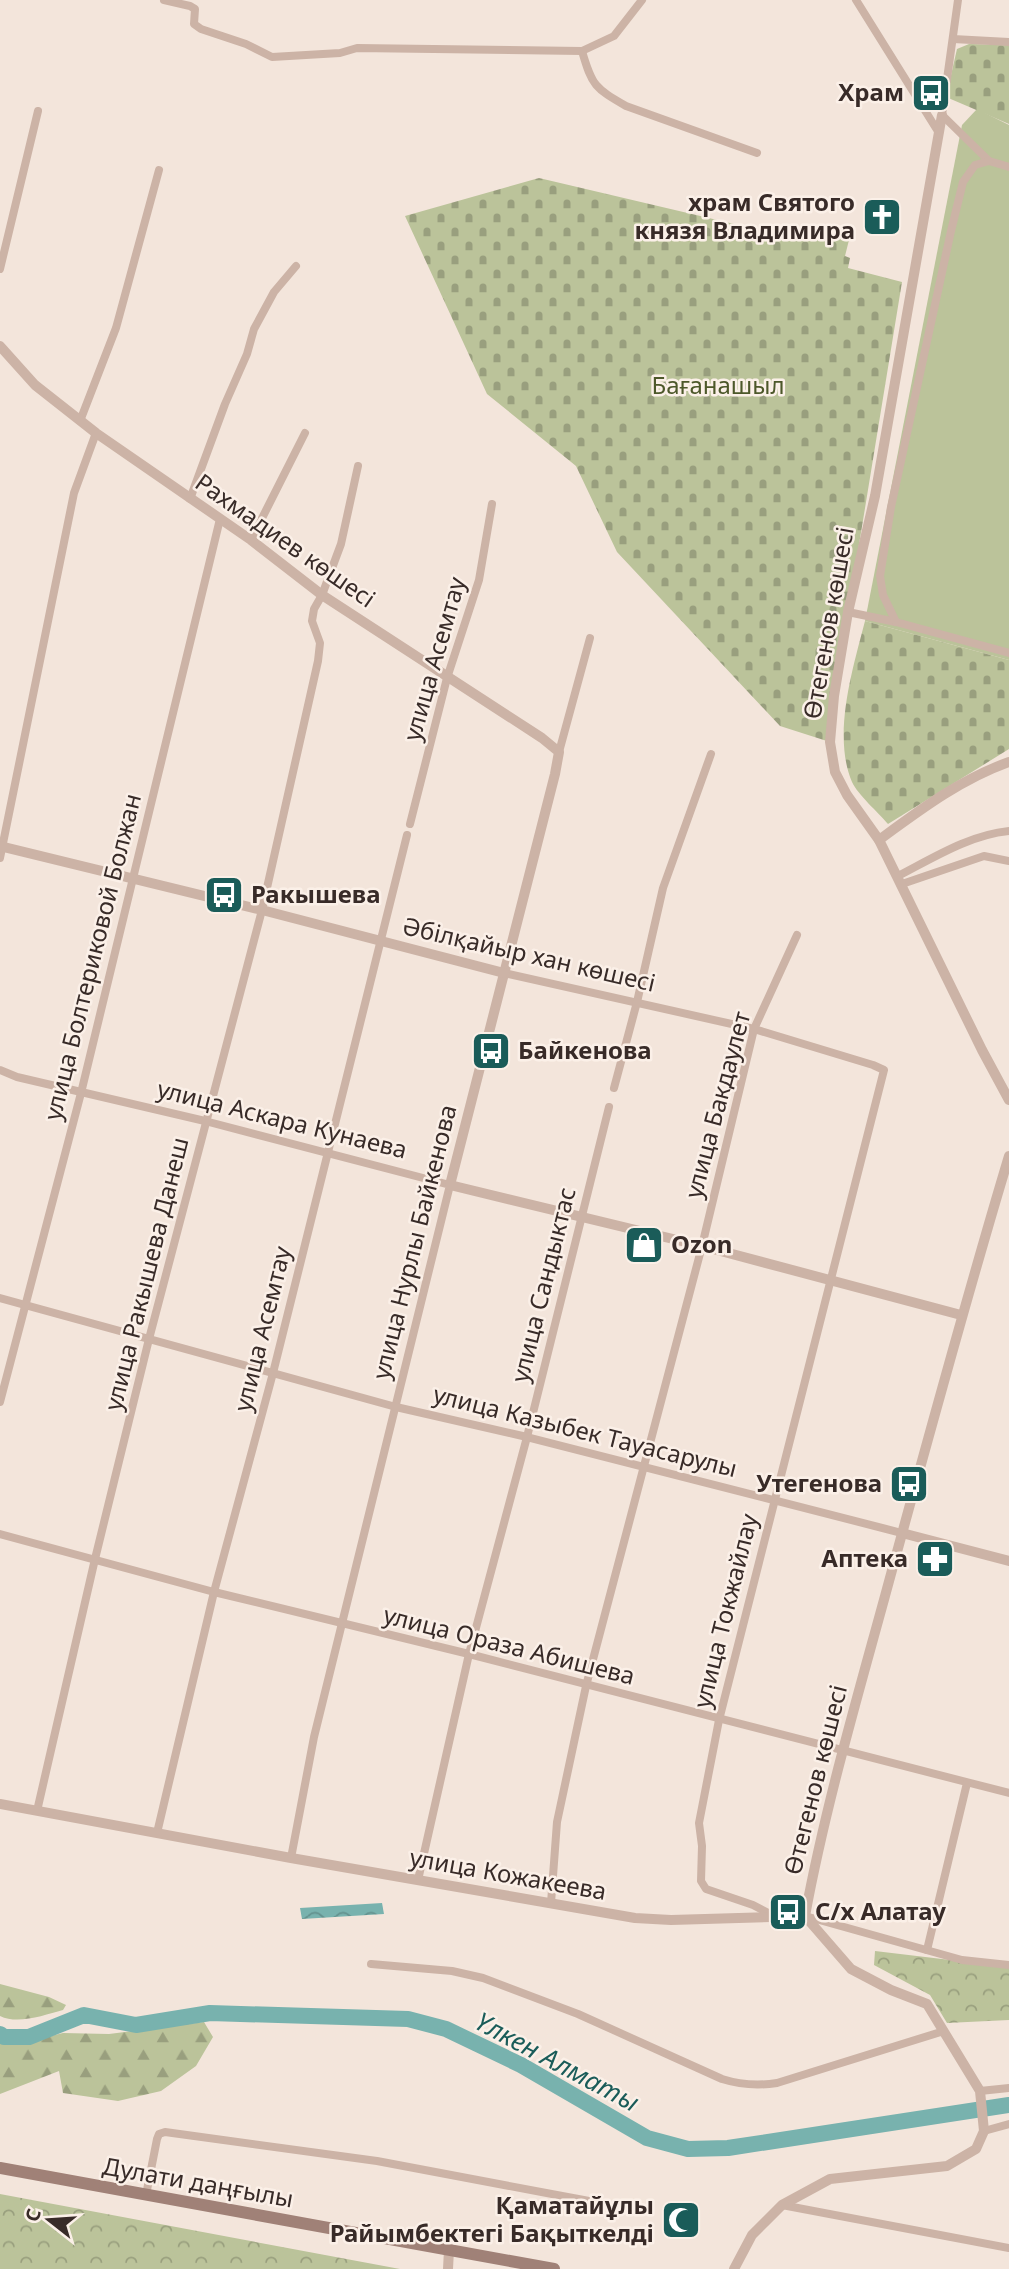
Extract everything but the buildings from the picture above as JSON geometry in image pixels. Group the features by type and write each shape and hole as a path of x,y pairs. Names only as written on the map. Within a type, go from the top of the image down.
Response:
{"main road":[{"name":"Дулати даңғылы","path":"0,2168 554,2269"}],"street":[{"path":"164,0 195,9 194,24 201,29 246,44 272,57 340,53 357,48 582,51 614,36 642,0"},
{"path":"856,0 939,133"},
{"path":"958,0 942,115 989,161 1009,167"},
{"path":"953,40 1009,42"},
{"path":"582,51 590,77 600,90 626,106 757,153"},
{"path":"0,269 38,111"},
{"name":"Өтегенов көшесі","path":"942,115 875,496 848,612 834,696 831,742 835,772 847,795 880,840 1009,1100"},
{"path":"896,622 883,595 880,576 891,507 963,181 975,165 989,161"},
{"path":"80,421 116,328 159,170"},
{"path":"190,499 225,404 247,354 254,329 274,292 296,266"},
{"name":"Рахмадиев көшесі","path":"0,346 35,385 96,433 251,540 322,595 542,738 559,752"},
{"path":"1,850 74,493 96,433"},
{"path":"251,540 305,433"},
{"name":"улица Ракышева Данеш","path":"37,1811 149,1339 261,910 318,661 320,643 312,621 314,609 341,544 358,466"},
{"name":"улица Асемтау","path":"410,824 447,678 479,580 492,504"},
{"name":"улица Болтериковой Болжан","path":"0,1402 81,1093 220,519"},
{"path":"848,612 896,622 1009,653"},
{"name":"улица Нурлы Байкенова","path":"291,1858 314,1737 450,1185 590,638"},
{"path":"614,1088 663,888 711,754"},
{"path":"880,840 927,805 986,770 1009,762"},
{"path":"900,880 958,845 991,833 1009,831"},
{"name":"улица Асемтау","path":"158,1833 214,1591 272,1373 407,835"},
{"name":"Әбілқайыр хан көшесі","path":"1,850 132,878 504,973 754,1029 884,1070"},
{"path":"900,880 984,856 1009,861"},
{"name":"улица Бакдаулет","path":"551,1903 557,1822 586,1686 702,1246 754,1029 797,935"},
{"name":"улица Аскара Кунаева","path":"0,1070 81,1093 205,1121 450,1185 702,1246 961,1315"},
{"name":"улица Токжайлау","path":"774,1916 706,1889 701,1881 702,1846 699,1823 719,1720 884,1070"},
{"name":"улица Сандыктас","path":"418,1880 469,1654 527,1437 609,1107"},
{"name":"Өтегенов көшесі","path":"806,1916 816,1859 843,1751 961,1315 1009,1156"},
{"name":"улица Казыбек Тауасарулы","path":"0,1298 396,1407 643,1466 1009,1561"},
{"name":"улица Ораза Абишева","path":"0,1534 1009,1793"},
{"path":"927,1950 967,1783"},
{"name":"улица Кожакеева","path":"0,1804 635,1918 671,1920 806,1916 962,1961 1009,1965"},
{"path":"734,2269 752,2235 782,2205 830,2179 947,2166 976,2149 984,2125 981,2095 927,2004 891,1990 851,1969 806,1916"},
{"path":"371,1964 452,1971 483,1978 578,2014 722,2079 755,2086 777,2083 944,2031"},
{"path":"981,2095 1009,2088"},
{"path":"984,2125 1009,2124"},
{"path":"146,2195 157,2139 159,2134 165,2132 377,2161 589,2202"},
{"path":"782,2205 1009,2248"},
{"path":"448,2269 449,2250"}],"green space":[{"path":"969,44 1009,45 1009,124 946,97 957,49"},
{"path":"977,109 1009,125 1009,660 865,621 962,125"},
{"name":"Бағанашыл","path":"539,178 789,237 793,226 849,240 845,256 850,258 848,268 902,282 848,612 830,742 780,726 617,552 576,466 487,394 405,216"},
{"path":"865,621 1009,660 1009,749 888,824 855,787 846,764 846,702"},
{"path":"875,1951 1009,1967 1009,2020 947,2023 930,1995 874,1965"},
{"path":"0,1984 49,1997 66,2005 63,2010 39,2016 7,2019 0,2016"},
{"path":"204,2022 213,2037 196,2066 161,2091 118,2101 63,2093 59,2071 0,2094 0,2041 23,2044 63,2033 109,2034"},
{"path":"0,2194 400,2269 0,2269"}],"water":[{"path":"382,1903 384,1914 302,1919 300,1908"}],"waterway":[{"name":"Үлкен Алматы","path":"0,2034 4,2037 29,2037 84,2015 136,2025 210,2013 408,2019 446,2029 521,2065 647,2138 688,2149 728,2148 1009,2105"}],"place":[{"name":"Храм","path":"931,93"},
{"name":"храм Святого князя Владимира","path":"882,217"},
{"name":"Ракышева","path":"224,895"},
{"name":"Байкенова","path":"491,1051"},
{"name":"Ozon","path":"644,1245"},
{"name":"Утегенова","path":"909,1484"},
{"name":"Аптека","path":"935,1559"},
{"name":"С/х Алатау","path":"788,1912"},
{"name":"Қаматайұлы Райымбектегі Бақыткелді","path":"681,2220"}]}
